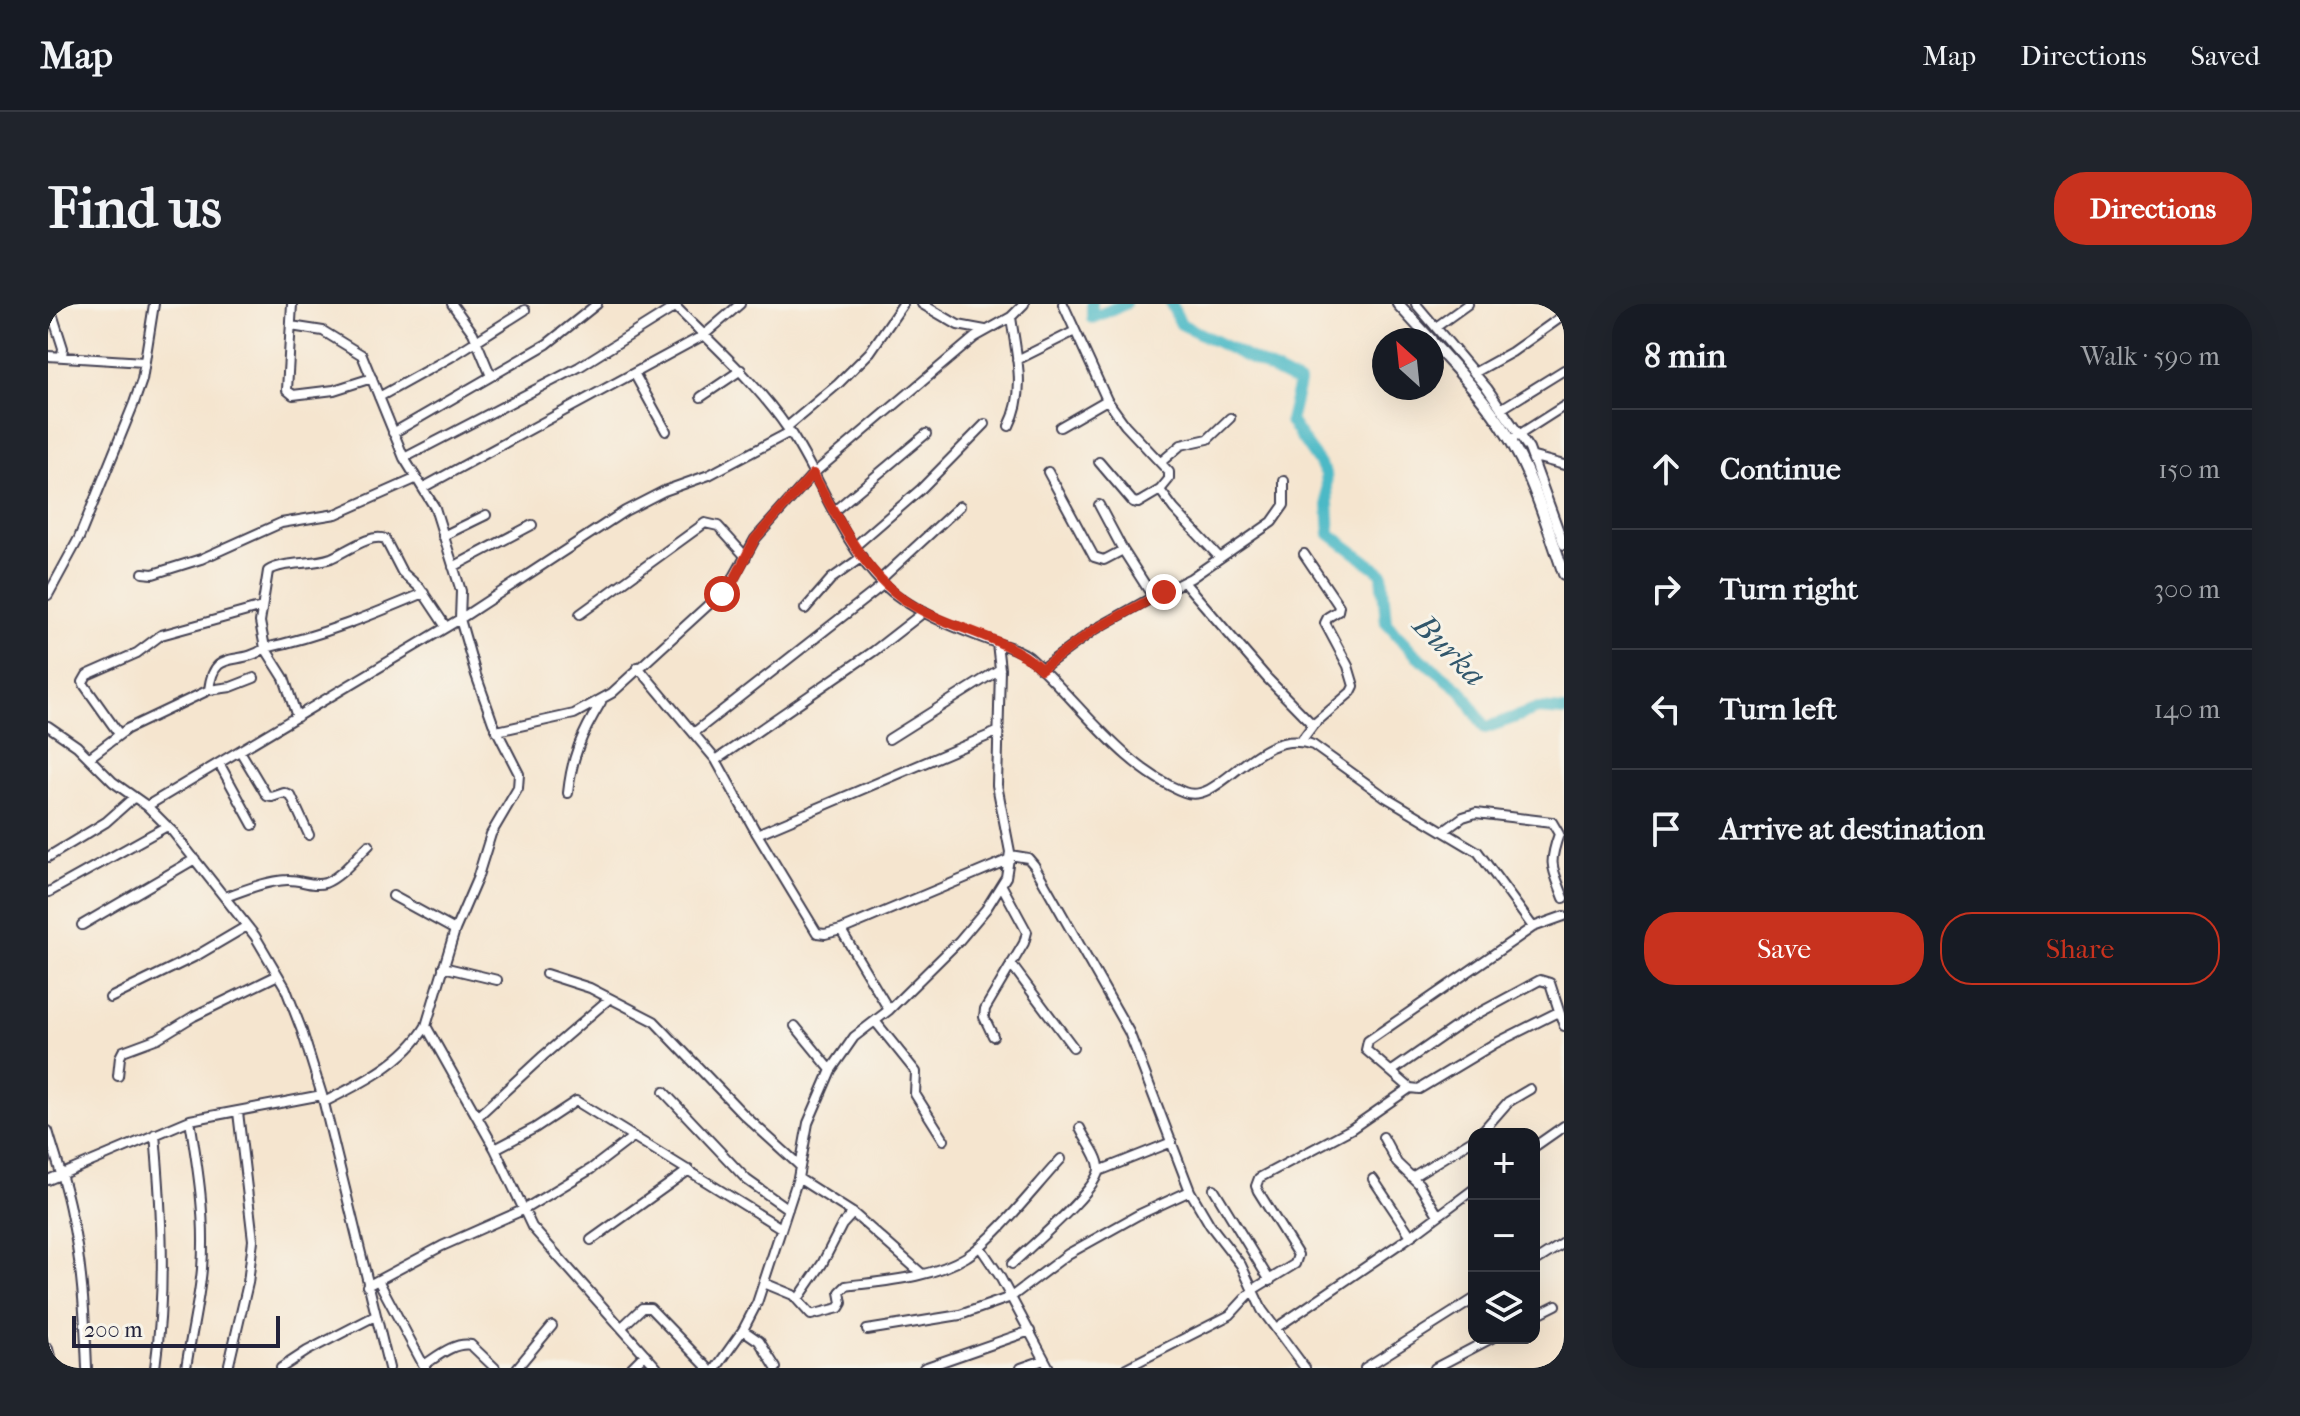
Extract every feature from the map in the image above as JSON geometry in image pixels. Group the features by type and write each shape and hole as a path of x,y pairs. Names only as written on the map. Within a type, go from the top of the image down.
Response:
{"street":[{"path":"49,304 64,349 62,356"},
{"path":"48,595 79,538 138,394 152,330 154,304"},
{"path":"292,304 289,394 334,390 372,378"},
{"path":"452,304 477,341 491,376"},
{"path":"393,433 547,344 597,304"},
{"path":"424,487 704,335 740,304"},
{"path":"147,806 460,619 625,511 664,491 709,475 788,430 870,352 903,304"},
{"path":"922,304 958,325 985,330"},
{"path":"568,793 578,744 601,701 722,594 734,580 755,539 813,474 985,330 1011,317 1024,304"},
{"path":"1063,304 1107,400 1170,476 1160,490 1138,503 1133,502 1099,462"},
{"path":"1398,304 1419,328"},
{"path":"1416,304 1501,409 1564,574"},
{"path":"1436,327 1468,304"},
{"path":"404,458 579,367 674,305 741,370 788,430 854,547 882,582 924,612 1025,654 1111,740 1153,776 1188,794 1200,794 1213,788 1257,755 1291,739 1313,745 1384,796 1478,852 1533,927"},
{"path":"379,397 525,310"},
{"path":"1474,373 1512,352 1564,315"},
{"path":"1009,426 1019,399 1011,317"},
{"path":"48,1180 190,1120 323,1099 386,1066 415,1042 426,1026 455,930 477,879 491,834 514,796 519,780 518,769 497,731 479,685 460,619 461,591 435,508 404,458 364,359 356,349 323,331 291,326"},
{"path":"1017,360 1075,331"},
{"path":"48,356 144,362"},
{"path":"1444,356 1534,457 1564,545"},
{"path":"701,397 741,370"},
{"path":"1501,409 1564,370"},
{"path":"634,373 666,431"},
{"path":"1060,427 1107,400"},
{"path":"1514,438 1564,406"},
{"path":"1161,462 1181,445 1208,439 1230,418"},
{"path":"854,547 921,489 985,424"},
{"path":"834,511 926,434"},
{"path":"1534,457 1564,465"},
{"path":"1048,472 1094,557 1104,560 1123,550"},
{"path":"143,573 153,574 201,559 281,523 336,514 415,479"},
{"path":"1041,669 1094,630 1184,582 1278,517 1286,497 1284,481"},
{"path":"1160,490 1220,558"},
{"path":"1099,505 1153,597"},
{"path":"695,732 882,582 960,506"},
{"path":"443,536 486,515"},
{"path":"580,614 705,523 718,526 746,557"},
{"path":"453,567 532,525"},
{"path":"297,717 284,678 265,648 261,628 266,574 272,568 327,559 378,536 387,542 405,576 424,593 446,627"},
{"path":"1301,741 1313,725 1354,686 1348,666 1325,623 1338,611 1339,606 1304,554"},
{"path":"805,609 831,579 862,557"},
{"path":"1184,582 1267,678 1313,725"},
{"path":"209,690 211,673 217,665 346,625 424,593"},
{"path":"119,734 85,686 83,682 87,675 137,653 161,635 262,607"},
{"path":"716,760 874,651 924,612"},
{"path":"719,1367 743,1330 764,1283 798,1178 808,1123 831,1070 854,1037 889,1010 959,941 1002,886 1010,857 997,785 1000,669 997,643"},
{"path":"638,667 716,760 814,930 825,934 841,930 1010,857 1028,858 1115,1006 1140,1057 1190,1191 1210,1225 1233,1252 1262,1310 1300,1366"},
{"path":"889,739 1000,669"},
{"path":"90,757 119,734 209,690 238,685 254,678"},
{"path":"497,731 561,718 601,701"},
{"path":"48,726 90,757 105,775 147,806 167,826 247,926 278,975 294,1009 323,1099 389,1368"},
{"path":"757,834 997,732"},
{"path":"240,751 267,796 284,793 291,796 309,835"},
{"path":"219,763 253,825"},
{"path":"48,857 93,831 133,798"},
{"path":"1444,831 1463,817 1476,813 1552,822 1559,834 1552,849 1551,862 1564,898"},
{"path":"49,892 167,826"},
{"path":"225,897 284,880 314,884 326,882 369,845"},
{"path":"82,925 195,859"},
{"path":"993,1036 984,1013 1024,943 1027,932 1002,886"},
{"path":"393,896 455,930"},
{"path":"1410,1088 1366,1050 1368,1041 1533,927 1564,916"},
{"path":"110,998 196,956 247,926"},
{"path":"841,930 889,1010"},
{"path":"1011,964 1073,1047"},
{"path":"443,967 497,980"},
{"path":"546,974 590,988 654,1021 743,1114 799,1165"},
{"path":"118,1076 123,1051 158,1038 194,1016 278,975"},
{"path":"1392,1071 1464,1021 1540,980 1550,983 1564,1026"},
{"path":"477,1117 609,999"},
{"path":"1126,1368 1230,1315 1254,1289 1295,1264 1298,1255 1258,1191 1259,1178 1351,1129 1410,1088 1423,1088 1494,1044 1558,1012"},
{"path":"875,1021 916,1072 915,1094 944,1140"},
{"path":"426,1026 495,1149 536,1233 657,1368"},
{"path":"795,1026 831,1070"},
{"path":"1485,1128 1508,1102 1530,1089"},
{"path":"664,1092 747,1180 788,1209"},
{"path":"495,1149 527,1133 576,1101 781,1228"},
{"path":"229,1364 248,1283 253,1240 238,1112"},
{"path":"186,1368 202,1270 203,1238 190,1120"},
{"path":"1540,1143 1564,1126"},
{"path":"1080,1128 1099,1171"},
{"path":"48,1131 71,1212 83,1287 87,1368"},
{"path":"155,1134 163,1249 162,1312 155,1368"},
{"path":"367,1286 442,1246 523,1210 591,1169 633,1137"},
{"path":"1383,1137 1397,1163 1412,1177 1438,1215"},
{"path":"1012,1264 1075,1205 1088,1191 1099,1171 1172,1142"},
{"path":"1412,1177 1468,1143"},
{"path":"764,1283 798,1299 808,1314 816,1314 841,1307 840,1292 846,1286 948,1266 980,1247 1061,1159"},
{"path":"591,1240 689,1170"},
{"path":"798,1178 853,1213 921,1273"},
{"path":"1373,1179 1411,1236"},
{"path":"1214,1189 1270,1281"},
{"path":"867,1330 960,1315 1011,1297 1068,1254 1138,1215 1190,1191"},
{"path":"1276,1328 1468,1193"},
{"path":"798,1299 822,1264 842,1225 853,1213"},
{"path":"1540,1258 1564,1243"},
{"path":"980,1247 1047,1364 1021,1368"},
{"path":"378,1280 424,1366 453,1347 466,1343 495,1368"},
{"path":"1365,1368 1468,1303"},
{"path":"1540,1313 1556,1305"},
{"path":"622,1327 642,1308 650,1308 708,1368"},
{"path":"281,1368 375,1316"},
{"path":"517,1368 552,1326"},
{"path":"743,1330 759,1341 776,1368"},
{"path":"924,1368 1030,1331"},
{"path":"1435,1368 1481,1344"},
{"path":"48,1349 53,1368"},
{"path":"631,1368 645,1354"}],"waterway":[{"name":"Burka","path":"1092,304 1092,318 1125,304"},
{"name":"Burka","path":"1171,304 1181,324 1299,383 1290,421 1326,473 1330,534 1382,573 1386,623 1415,654 1462,691 1485,728 1538,709 1564,711"}],"route":[{"path":"722,594 734,580 755,539 813,474 854,547 884,584 924,612 1013,647 1041,669 1094,630 1164,592"}]}
